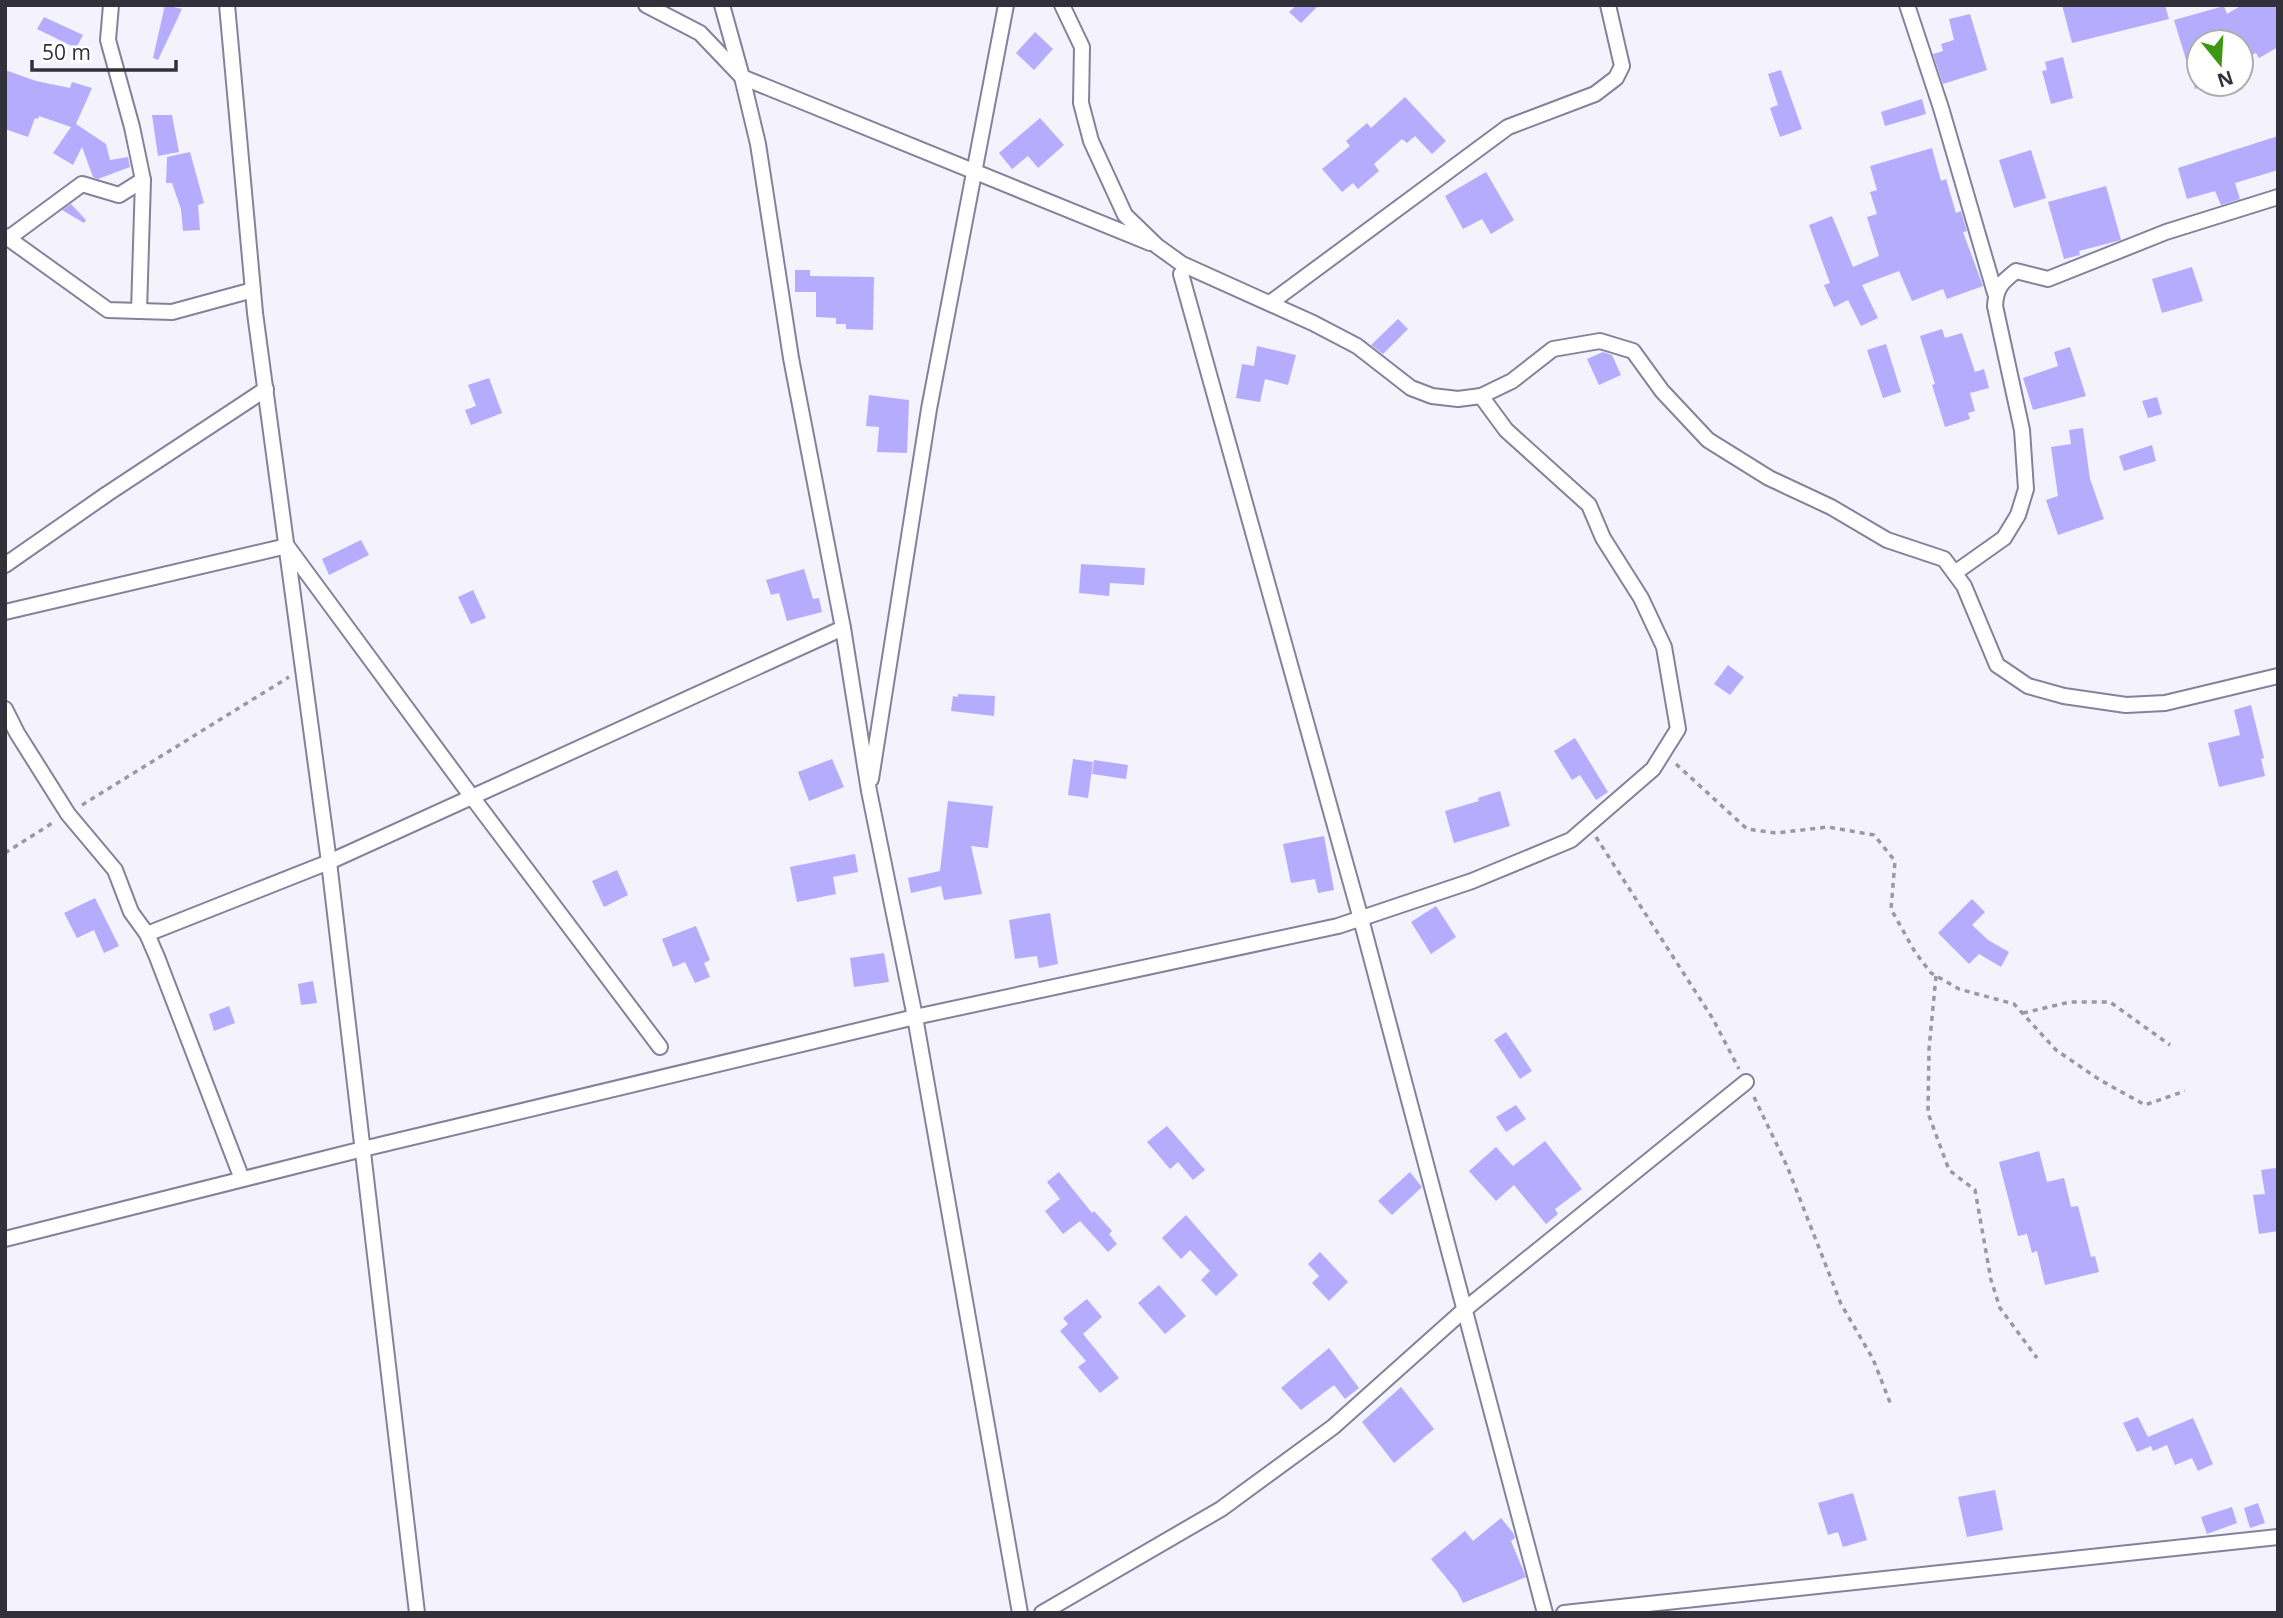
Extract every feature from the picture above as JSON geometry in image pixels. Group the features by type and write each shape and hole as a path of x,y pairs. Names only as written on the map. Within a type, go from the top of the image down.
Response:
{"street":[{"path":"111,5 108,40 144,180 139,311"},
{"path":"227,5 253,289 329,862 417,1613"},
{"path":"646,5 700,33 742,77 1157,246"},
{"path":"722,5 758,144 791,358 843,628 869,791 915,1017 1020,1613"},
{"path":"869,791 929,409 1006,5"},
{"path":"1062,5 1082,47 1081,103 1091,141 1125,215 1157,246 1182,264 1357,346 1411,388 1432,396 1458,399 1481,396 1512,381 1553,349 1600,341 1633,351 1662,391 1709,440 1769,478 1831,507 1887,540 1944,559 1964,586 1997,665 2028,686 2077,698 2126,705 2165,703 2278,676"},
{"path":"1270,303 1508,127 1595,94 1616,78 1622,66 1608,5"},
{"path":"1908,5 1996,293"},
{"path":"144,180 119,195 82,184 7,236 108,310 172,312 253,289"},
{"path":"1956,572 2004,538 2018,515 2026,489 2022,430 1995,306 1996,293 2001,282 2016,271 2048,279 2165,232 2278,197"},
{"path":"1181,274 1361,919 1545,1613"},
{"path":"5,565 266,389"},
{"path":"5,1239 363,1149 915,1017 1338,926 1472,881 1571,840 1653,769 1678,729 1664,647 1641,598 1603,538 1589,505 1506,430 1481,396"},
{"path":"5,612 287,546"},
{"path":"287,546 660,1047"},
{"path":"147,934 329,862 843,628"},
{"path":"5,709 68,814 115,870 131,912 147,934 242,1179"},
{"path":"1042,1613 1221,1509 1333,1427 1464,1310 1746,1082"},
{"path":"1564,1613 2278,1537"}],"path":[{"path":"5,853 303,668"},
{"path":"1663,753 1747,829 1776,833 1828,827 1874,835 1895,861 1891,909 1930,973 1959,989 2014,1004 2056,1050 2100,1080 2145,1105 2185,1091"},
{"path":"1589,825 1713,1019 1746,1082 1787,1166 1841,1304 1873,1359 1891,1405"},
{"path":"1936,976 1929,1049 1928,1113 1949,1170 1975,1190 1991,1280 2000,1308 2037,1358"},
{"path":"2022,1014 2070,1002 2110,1002 2170,1045"}],"building":[{"path":"165,5 182,9 158,60 153,58"},
{"path":"1297,5 1319,5 1301,23 1289,12"},
{"path":"2062,5 2165,5 2169,19 2072,43"},
{"path":"2242,5 2278,5 2278,47 2259,58 2255,53 2255,28 2185,28 2185,56 2174,20 2224,6 2227,14"},
{"path":"1970,14 1987,70 1943,84 1933,54 1943,51 1941,44 1954,40 1949,19"},
{"path":"44,17 83,35 76,48 37,29"},
{"path":"1035,32 1053,49 1034,70 1016,53"},
{"path":"2063,57 2073,98 2051,104 2042,71 2047,70 2045,62"},
{"path":"5,70 36,81 70,88 72,82 92,88 76,124 106,144 110,160 128,157 130,167 98,179 93,177 82,147 73,165 53,153 71,127 39,116 38,119 35,118 28,137 5,129"},
{"path":"1781,70 1802,129 1780,137 1770,108 1778,105 1768,74"},
{"path":"1405,97 1446,141 1432,154 1415,136 1407,143 1402,139 1374,164 1379,171 1358,189 1353,183 1342,192 1322,169 1350,146 1346,141 1367,123 1371,128"},
{"path":"1922,99 1926,114 1885,126 1881,112"},
{"path":"152,115 172,115 179,152 158,156"},
{"path":"1040,118 1064,145 1038,168 1028,156 1012,169 999,153"},
{"path":"2278,136 2278,170 2235,183 2240,199 2221,205 2215,191 2187,199 2178,168"},
{"path":"1932,148 1941,181 1946,179 1956,213 1961,211 1967,231 1963,232 1983,286 1947,299 1943,289 1912,301 1899,271 1862,285 1878,318 1861,326 1848,300 1834,307 1824,285 1830,283 1809,225 1832,216 1853,267 1879,256 1867,217 1877,214 1870,192 1877,190 1870,166"},
{"path":"2031,150 2046,198 2014,208 1999,160"},
{"path":"190,152 204,203 198,205 200,230 183,231 181,209 172,183 166,183 167,157"},
{"path":"1486,172 1514,220 1491,234 1482,219 1463,229 1445,196"},
{"path":"2106,186 2121,240 2079,251 2080,255 2064,259 2048,202"},
{"path":"71,204 86,220 84,223 62,210"},
{"path":"2192,267 2203,301 2162,313 2152,279"},
{"path":"795,270 810,270 810,276 874,277 873,330 846,329 846,324 836,324 836,318 816,317 816,292 795,292"},
{"path":"1398,319 1408,329 1383,354 1371,345"},
{"path":"1942,329 1945,338 1962,333 1975,372 1984,369 1989,388 1970,393 1975,411 1968,413 1970,419 1945,427 1920,336"},
{"path":"1886,344 1901,392 1883,398 1867,350"},
{"path":"1257,346 1296,355 1288,385 1265,379 1260,402 1236,398 1242,364 1254,366"},
{"path":"2070,347 2086,396 2033,410 2023,378 2058,366 2054,352"},
{"path":"1603,352 1612,355 1621,375 1599,385 1587,359"},
{"path":"489,378 502,413 471,425 465,410 476,406 468,385"},
{"path":"869,395 909,400 907,453 877,452 879,427 866,426"},
{"path":"2157,397 2162,414 2148,418 2142,401"},
{"path":"2083,428 2090,479 2104,519 2058,535 2046,500 2058,496 2051,447 2071,444 2069,430"},
{"path":"2152,445 2156,461 2124,471 2119,456"},
{"path":"361,540 369,555 329,575 322,559"},
{"path":"1081,564 1145,568 1144,585 1110,583 1109,596 1079,593"},
{"path":"804,569 813,599 819,598 822,612 787,621 779,593 771,595 766,580"},
{"path":"473,590 486,618 471,624 458,597"},
{"path":"1728,665 1744,677 1730,695 1714,684"},
{"path":"958,694 995,696 994,716 951,711 953,696 958,697"},
{"path":"2251,705 2264,758 2261,759 2265,776 2219,787 2208,743 2240,735 2234,710"},
{"path":"1575,738 1608,792 1596,800 1580,775 1572,780 1554,751"},
{"path":"832,759 844,787 809,801 798,772"},
{"path":"1073,759 1093,762 1088,798 1068,795"},
{"path":"1094,760 1128,765 1126,779 1092,774"},
{"path":"1500,791 1510,826 1454,843 1445,811 1479,801 1478,798"},
{"path":"948,801 993,806 988,848 971,846 982,894 944,900 941,886 911,893 908,878 940,871"},
{"path":"1324,836 1334,890 1318,893 1315,879 1291,883 1283,844"},
{"path":"855,854 858,872 833,877 836,894 797,902 790,867"},
{"path":"617,870 628,895 604,907 592,881"},
{"path":"95,898 119,946 104,953 94,930 77,938 64,913"},
{"path":"1972,899 1985,912 1972,925 1988,940 2009,952 2001,967 1979,954 1969,964 1938,933"},
{"path":"1436,906 1456,937 1431,954 1411,922"},
{"path":"1050,913 1058,964 1039,968 1037,956 1015,959 1009,920"},
{"path":"696,926 710,960 704,963 710,977 695,983 685,962 673,967 662,939"},
{"path":"884,953 889,982 854,987 850,958"},
{"path":"313,981 317,1003 301,1005 298,984"},
{"path":"229,1006 235,1023 214,1031 209,1014"},
{"path":"1506,1032 1532,1071 1520,1079 1494,1040"},
{"path":"1516,1105 1526,1119 1506,1132 1496,1117"},
{"path":"1167,1126 1205,1170 1193,1180 1178,1162 1170,1169 1147,1142"},
{"path":"1545,1141 1582,1189 1555,1209 1558,1214 1546,1224 1514,1185 1496,1201 1469,1171 1496,1147 1513,1166"},
{"path":"2039,1151 2047,1182 2064,1178 2071,1207 2078,1206 2091,1257 2095,1256 2099,1272 2045,1285 2037,1251 2032,1253 2027,1234 2018,1236 1999,1162"},
{"path":"2276,1168 2278,1231 2259,1234 2253,1195 2265,1194 2261,1170"},
{"path":"1059,1172 1092,1213 1094,1211 1112,1231 1109,1234 1117,1244 1108,1252 1080,1221 1063,1234 1045,1211 1060,1199 1047,1182"},
{"path":"1410,1172 1422,1187 1392,1215 1378,1201"},
{"path":"1186,1215 1238,1275 1216,1296 1201,1280 1210,1271 1190,1250 1181,1259 1162,1238"},
{"path":"1320,1252 1348,1282 1329,1301 1312,1283 1319,1276 1308,1264"},
{"path":"1159,1285 1186,1316 1165,1334 1138,1303"},
{"path":"1087,1299 1102,1317 1083,1334 1119,1378 1100,1393 1078,1367 1086,1361 1060,1331 1068,1324 1063,1318"},
{"path":"1329,1348 1359,1388 1345,1399 1334,1385 1301,1410 1281,1388"},
{"path":"1401,1387 1434,1429 1394,1463 1362,1422"},
{"path":"2138,1417 2148,1437 2193,1418 2213,1464 2198,1471 2192,1458 2175,1465 2167,1445 2153,1451 2151,1446 2137,1452 2123,1423"},
{"path":"1995,1490 2003,1530 1967,1537 1958,1497"},
{"path":"1853,1493 1867,1540 1843,1547 1838,1532 1828,1535 1818,1503"},
{"path":"2258,1503 2265,1523 2250,1528 2244,1508"},
{"path":"2232,1507 2237,1523 2207,1534 2201,1517"},
{"path":"1501,1518 1514,1534 1515,1538 1511,1541 1526,1577 1463,1603 1457,1591 1431,1559 1465,1531 1473,1541"}]}
